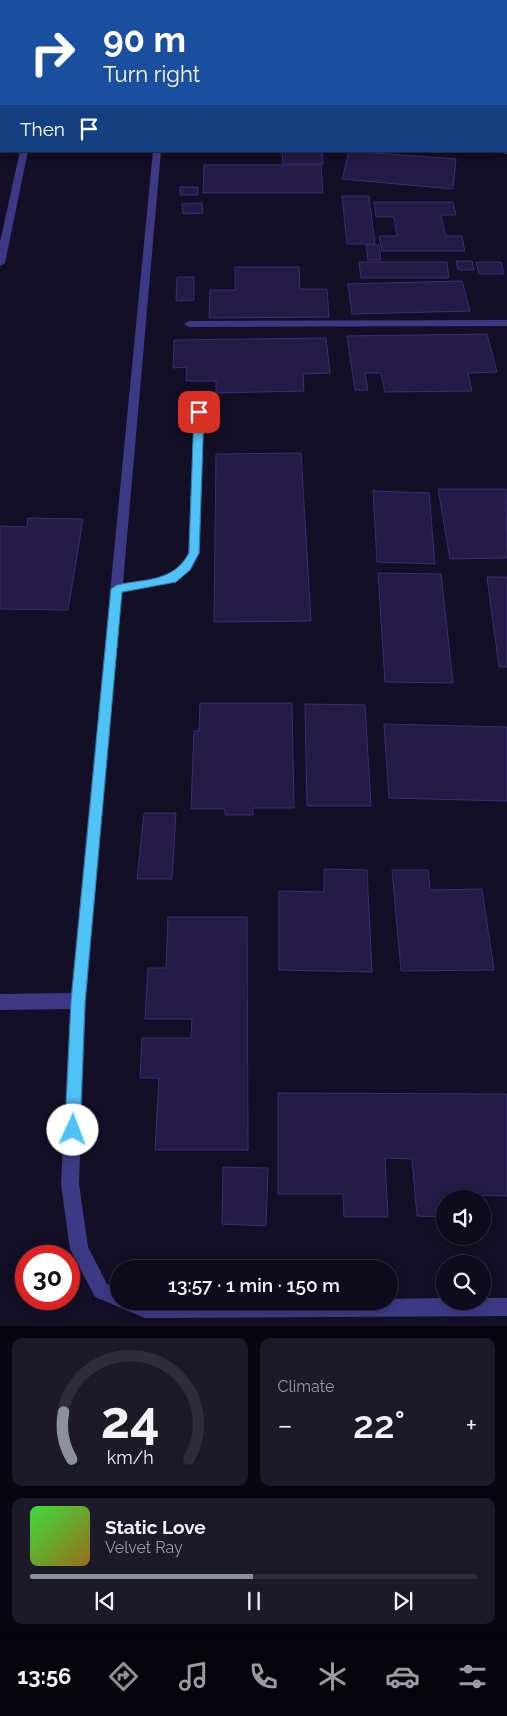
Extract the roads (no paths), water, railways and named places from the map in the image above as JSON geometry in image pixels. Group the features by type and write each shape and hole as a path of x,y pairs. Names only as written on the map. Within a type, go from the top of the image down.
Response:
{"street":[{"path":"0,263 24,152"},
{"path":"110,1294 101,1291 79,1249 70,1184 78,1002 157,152"},
{"path":"189,324 507,323"},
{"path":"117,589 172,579 187,568 194,553 199,412"},
{"path":"0,1002 78,1002"},
{"path":"398,1308 507,1307"}]}
